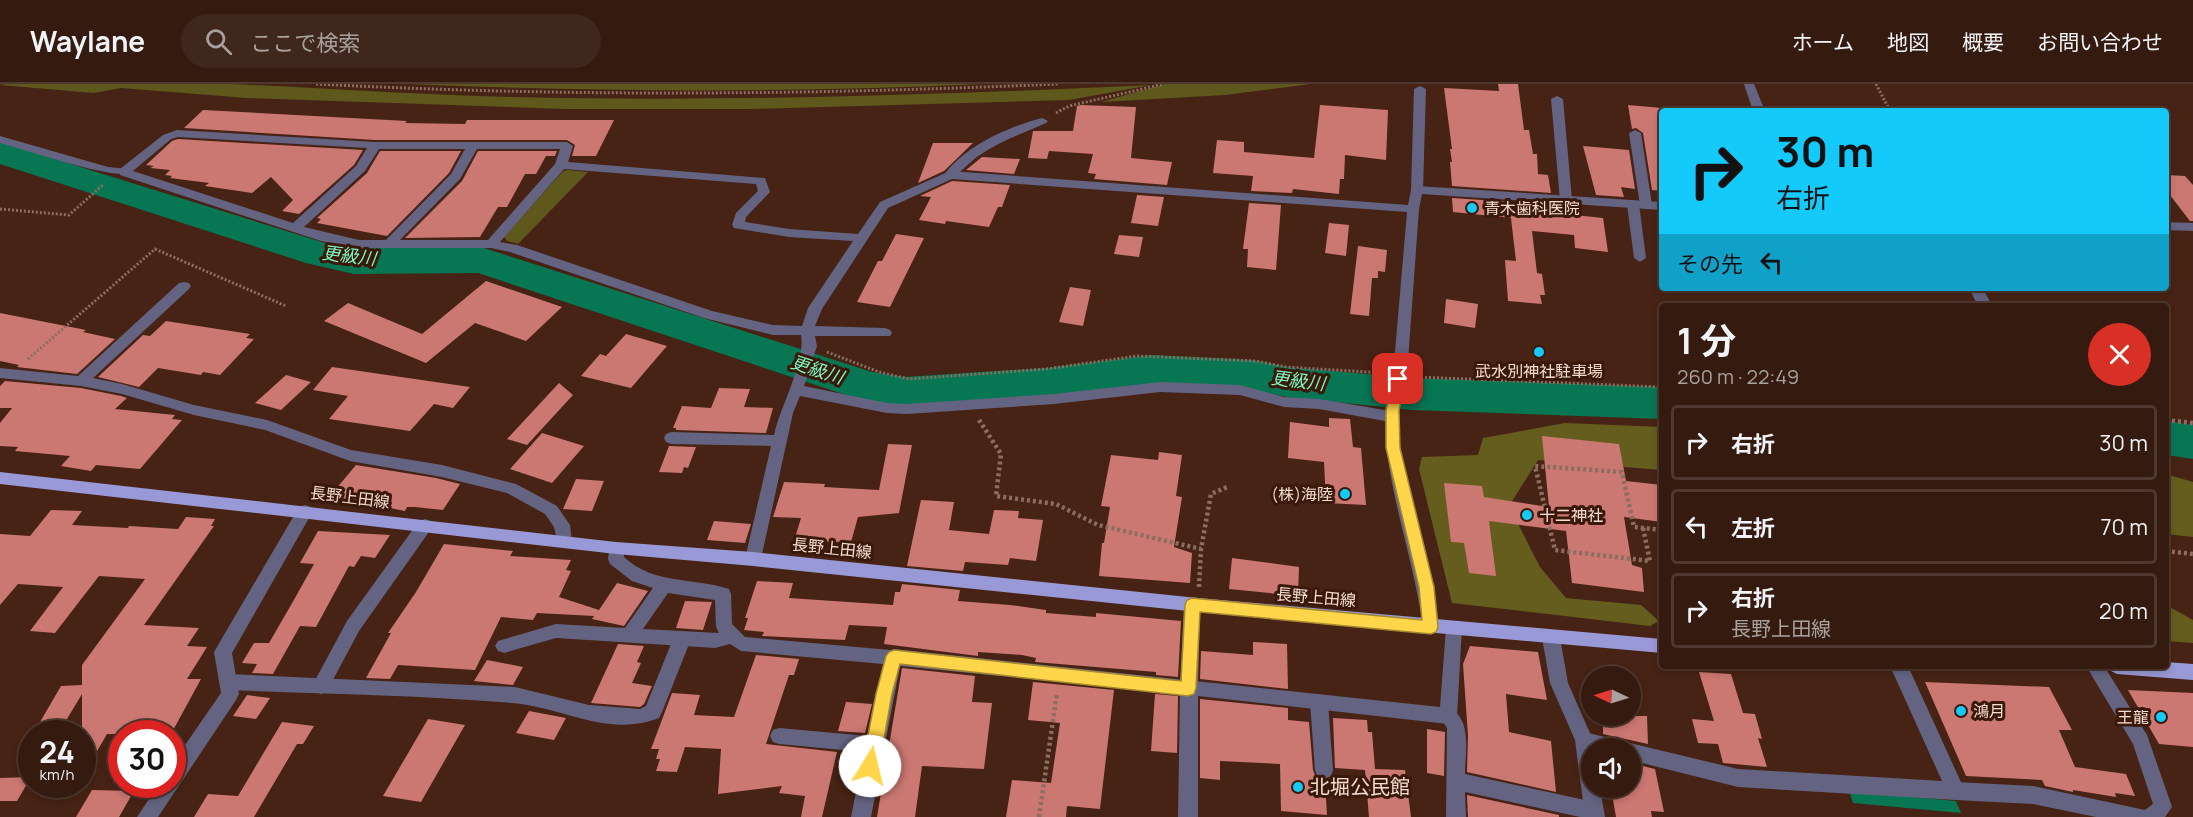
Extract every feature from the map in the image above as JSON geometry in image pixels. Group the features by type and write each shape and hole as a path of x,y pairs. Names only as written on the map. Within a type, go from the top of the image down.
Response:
{"main road":[{"name":"長野上田線","path":"0,478 616,548 753,559 1195,605 1659,646"},
{"path":"2155,669 2193,672"}],"street":[{"path":"1749,84 1758,108"},
{"path":"1420,89 1417,190 1413,209 1399,377 1392,414 1393,448 1426,587 1431,627"},
{"path":"1557,99 1566,201"},
{"path":"950,175 954,167 967,158 1042,121"},
{"path":"122,172 167,137 177,133 375,145 567,146 561,165 491,244"},
{"path":"1635,133 1640,205 1640,258"},
{"path":"0,139 122,172 321,237 359,244 491,244 512,248 709,315 773,330 885,333"},
{"path":"295,228 361,168 375,145"},
{"path":"388,245 456,176 473,146"},
{"path":"561,165 761,181 764,192 740,216 738,225 789,233 862,238"},
{"path":"753,559 786,413 798,385 809,347 807,330 816,308 884,205 950,175 1413,209"},
{"path":"1417,190 1659,206"},
{"path":"2169,226 2193,227"},
{"path":"81,381 184,286"},
{"path":"0,374 81,381 122,389 194,410 267,425 350,455 442,471 511,488 551,510 562,525 564,541"},
{"path":"798,385 887,408 907,409 1054,399 1160,387 1240,390 1284,402 1319,404 1392,414"},
{"path":"671,438 780,441"},
{"path":"186,760 230,694 223,652 305,511"},
{"path":"321,686 353,626 425,525"},
{"path":"616,548 616,559 626,571 665,584 723,594 724,627 741,644 894,656 1448,716"},
{"path":"629,636 665,584"},
{"path":"1188,817 1188,688 1195,605"},
{"path":"1454,628 1448,716 1456,726 1456,817"},
{"path":"504,646 556,631 715,641 734,636"},
{"path":"1551,638 1559,683 1583,738"},
{"path":"229,682 515,695 590,713 640,717 653,712 682,639"},
{"path":"861,817 884,694 894,656"},
{"path":"1900,669 1956,791"},
{"path":"2097,669 2141,741 2163,807 2151,817"},
{"path":"1319,702 1324,770"},
{"path":"779,736 874,745"},
{"path":"1641,754 1738,778 2033,795 2139,817"},
{"path":"1456,781 1594,814 1592,798"},
{"path":"147,817 160,798"}],"path":[{"path":"316,84 464,91 663,94 932,90 1058,84"},
{"path":"1042,121 1069,106 1164,84"},
{"path":"1876,84 1888,108"},
{"path":"0,209 69,215 122,172"},
{"path":"0,374 18,367 155,249 286,306"},
{"path":"809,347 879,372 909,378 1046,369 1137,356 1256,361 1286,367 1399,377 1659,387"},
{"path":"968,405 1001,454 996,496 1056,504 1098,525 1201,549"},
{"path":"2169,420 2193,423"},
{"path":"1643,528 1650,561 1555,550 1535,466 1622,472 1634,527 1659,530"},
{"path":"1195,605 1201,549 1211,494 1227,487"},
{"path":"2169,551 2193,554"},
{"path":"1039,817 1060,673"}],"shaded area":[{"path":"230,84 477,96 672,99 912,95 1152,85 1069,100 750,109 565,109 247,98 121,88 94,93 0,85"},
{"path":"408,84 984,84 840,89 696,90 552,89"},
{"path":"1165,84 1311,84 1225,95 1101,102"},
{"path":"566,170 588,172 518,244 507,241 504,237"},
{"path":"1565,423 1659,427 1659,470 1538,460 1509,506 1540,567 1566,598 1641,605 1659,621 1650,626 1452,603 1419,469 1422,457 1478,455 1483,438"},
{"path":"2169,475 2193,482 2193,537 2169,534"},
{"path":"2169,607 2193,620 2193,643 2169,641"},
{"path":"1849,791 1956,801 1961,813 1853,803"}],"building":[{"path":"1498,84 1518,84 1524,130 1529,130 1533,154 1537,154 1538,174 1548,175 1551,193 1452,186 1450,149 1452,149 1444,88 1499,91"},
{"path":"1320,105 1388,110 1386,160 1345,155 1344,179 1340,179 1339,194 1293,189 1292,193 1251,191 1253,176 1213,173 1217,140 1244,142 1244,152 1314,158"},
{"path":"1628,105 1662,108 1659,108 1659,191 1652,190 1643,133 1636,128 1632,129"},
{"path":"1077,106 1136,107 1131,158 1172,162 1167,185 1094,179 1096,174 1088,173 1093,154 1049,151 1047,159 1028,158 1033,131 1073,131"},
{"path":"203,110 407,121 405,123 465,124 467,120 614,120 596,156 572,156 575,145 567,140 375,140 184,128"},
{"path":"178,139 363,150 354,165 299,214 282,211 293,200 271,177 252,193 205,186 209,183 170,178 172,176 165,175 170,170 150,168 154,166 146,165 172,141"},
{"path":"933,143 973,143 944,171 918,183"},
{"path":"1583,146 1629,150 1635,189 1621,187 1624,197 1596,195"},
{"path":"380,151 461,151 449,173 387,236 317,223 321,219 317,218 367,173"},
{"path":"478,151 557,151 555,156 546,156 536,174 525,174 507,207 498,207 480,237 405,238 462,181"},
{"path":"982,157 1020,159 1014,174 966,170"},
{"path":"2169,175 2185,176 2193,185 2193,221 2190,221 2169,194"},
{"path":"952,181 1010,185 1002,207 998,207 989,227 919,220 931,197 920,196"},
{"path":"1137,195 1164,197 1158,226 1131,223"},
{"path":"1452,198 1554,205 1555,213 1603,218 1608,252 1575,248 1574,235 1532,231 1537,273 1542,274 1545,295 1540,295 1542,304 1508,301 1505,260 1516,261 1511,218 1453,212"},
{"path":"1249,203 1281,205 1276,270 1247,267 1248,249 1243,249"},
{"path":"1329,223 1349,225 1346,256 1325,253"},
{"path":"896,234 924,238 890,307 857,302 878,261 882,261"},
{"path":"1119,235 1143,237 1139,257 1114,254"},
{"path":"1358,246 1387,250 1385,272 1378,271 1378,278 1372,278 1369,316 1350,314"},
{"path":"486,281 562,307 526,341 475,323 426,363 324,321 348,303 422,334"},
{"path":"1070,287 1091,290 1083,326 1059,322"},
{"path":"1446,299 1478,304 1475,328 1444,323"},
{"path":"0,313 86,330 83,332 115,339 77,374 17,367 19,365 0,361"},
{"path":"166,321 250,334 246,338 254,339 220,375 203,372 201,375 158,368 139,387 98,377 143,335 150,336"},
{"path":"626,334 667,346 631,388 581,376 600,354 606,356"},
{"path":"332,367 470,387 453,408 434,404 410,431 329,419 348,396 313,390"},
{"path":"286,375 311,382 281,410 255,403"},
{"path":"5,381 81,388 121,396 127,398 115,409 175,415 172,419 182,420 140,469 96,465 91,471 61,466 70,456 15,451 18,447 0,446 0,423 12,408 0,408 0,386"},
{"path":"559,383 573,395 527,445 507,439"},
{"path":"719,388 750,389 744,407 773,408 766,433 676,430 673,428 682,406 711,408"},
{"path":"1329,418 1350,419 1353,447 1361,448 1366,505 1326,503 1324,462 1288,458 1290,422 1329,427"},
{"path":"542,433 584,446 552,483 510,469"},
{"path":"1542,436 1619,444 1626,481 1659,485 1659,522 1624,517 1632,565 1642,568 1644,592 1572,583 1566,531 1489,521 1496,576 1469,573 1464,543 1451,542 1444,483 1482,486 1484,497 1549,507"},
{"path":"888,444 912,445 899,513 858,517 851,542 794,541 801,518 773,517 784,482 879,490"},
{"path":"669,446 696,447 688,468 684,467 682,473 659,472"},
{"path":"1159,452 1182,455 1176,496 1182,497 1174,547 1192,553 1190,583 1099,576 1102,543 1104,543 1110,507 1101,506 1111,455 1158,460"},
{"path":"356,465 460,484 443,510 407,507 405,511 330,496"},
{"path":"576,479 604,481 592,511 563,509"},
{"path":"921,500 954,502 949,530 989,534 994,510 1019,511 1018,518 1043,520 1036,561 1010,558 1008,565 965,562 963,571 907,566"},
{"path":"51,510 82,511 72,525 178,529 186,517 215,519 211,526 214,526 144,625 199,628 187,646 207,647 187,679 201,679 179,720 108,720 108,734 96,753 96,720 82,720 82,694 66,720 41,720 61,686 82,685 82,665 145,579 99,576 55,633 30,631 63,587 18,584 0,605 0,534 30,536"},
{"path":"714,521 751,524 745,543 707,540"},
{"path":"318,531 390,535 375,558 361,556 354,567 349,566 316,627 300,626 273,674 252,673 257,664 242,663 254,643 269,643 291,605 314,564 300,563"},
{"path":"444,544 513,551 510,556 571,560 566,570 571,571 559,597 599,610 617,583 648,591 624,626 592,619 594,616 537,613 533,620 501,617 475,670 398,665 390,679 366,678 391,633 388,633 416,592"},
{"path":"1232,558 1299,567 1298,596 1229,589"},
{"path":"757,581 793,583 789,598 893,605 895,592 900,592 902,584 960,590 958,601 1010,605 1046,610 1046,613 1096,617 1096,613 1181,621 1178,677 1156,675 1156,672 1035,662 1036,658 1022,655 978,652 978,656 884,644 887,627 849,625 845,640 762,636 764,632 744,630 748,618 745,618"},
{"path":"685,601 712,602 703,630 676,628"},
{"path":"1253,642 1287,644 1288,689 1200,679 1201,651 1253,655"},
{"path":"618,644 644,646 637,662 641,663 632,683 652,686 644,704 640,707 591,703"},
{"path":"1470,646 1538,652 1547,700 1506,694 1509,732 1551,741 1556,792 1467,772 1468,736 1463,664"},
{"path":"756,655 799,659 794,675 789,675 766,744 837,752 822,817 801,817 805,796 779,793 782,786 718,794 721,749 685,747 677,772 656,771 660,759 656,759 659,749 651,749 672,693 700,695 694,715 734,717"},
{"path":"487,660 523,667 513,685 474,681"},
{"path":"902,668 975,676 972,702 992,703 984,769 922,766 915,817 877,817"},
{"path":"1699,672 1731,674 1743,713 1755,714 1762,739 1758,738 1767,767 1723,763 1718,744 1698,743 1692,719 1714,721"},
{"path":"1033,682 1114,690 1100,809 1067,806 1066,817 1006,817 1012,780 1051,783 1060,723 1028,720"},
{"path":"1925,682 2049,687 2072,730 2059,730 2075,767 2126,774 2135,796 2115,793 2116,797 2073,790 2073,792 2045,786 2042,780 1966,776"},
{"name":"王龍","path":"2128,690 2193,693 2193,747 2159,744"},
{"path":"1155,694 1178,696 1177,753 1151,751"},
{"path":"247,695 270,698 256,719 233,716"},
{"path":"1200,699 1288,708 1288,720 1309,722 1313,770 1316,778 1325,781 1327,815 1281,811 1280,764 1220,761 1220,780 1200,778"},
{"path":"846,702 872,704 865,733 838,731"},
{"path":"529,711 566,718 554,740 516,733"},
{"path":"1641,716 1647,716 1648,744 1641,742 1641,738 1621,738 1603,734 1603,726 1641,726"},
{"path":"1333,718 1367,720 1368,732 1372,732 1375,769 1405,770 1411,817 1369,817 1365,770 1335,768"},
{"path":"428,719 465,725 421,802 383,796"},
{"path":"282,722 314,726 303,744 297,744 254,817 194,817 208,794 238,796"},
{"path":"1427,729 1445,732 1444,776 1427,773"},
{"path":"1641,766 1655,769 1664,812 1651,811 1652,817 1616,817 1613,798 1641,798"},
{"path":"18,777 17,801 0,801 0,778"},
{"path":"96,790 108,790 108,798 130,798 119,817 76,817 87,798 96,798"},
{"path":"1467,795 1559,815 1559,817 1468,817"}],"waterway":[{"name":"更級川","path":"0,153 320,254 354,261 481,260 870,387 904,393 1047,383 1152,370 1252,375 1287,382 1412,394 1659,403"},
{"name":"更級川","path":"2169,438 2193,442"}],"place":[{"name":"青木歯科医院","path":"1472,208"},
{"name":"武水別神社駐車場","path":"1539,352"},
{"name":"(株)海陸","path":"1345,494"},
{"name":"十二神社","path":"1527,515"},
{"name":"鴻月","path":"1961,711"},
{"name":"王龍","path":"2161,717"},
{"name":"北堀公民館","path":"1298,787"}],"route":[{"path":"870,766 894,656 1188,688 1192,605 1431,627 1426,587 1393,448 1392,411 1398,379"}]}
